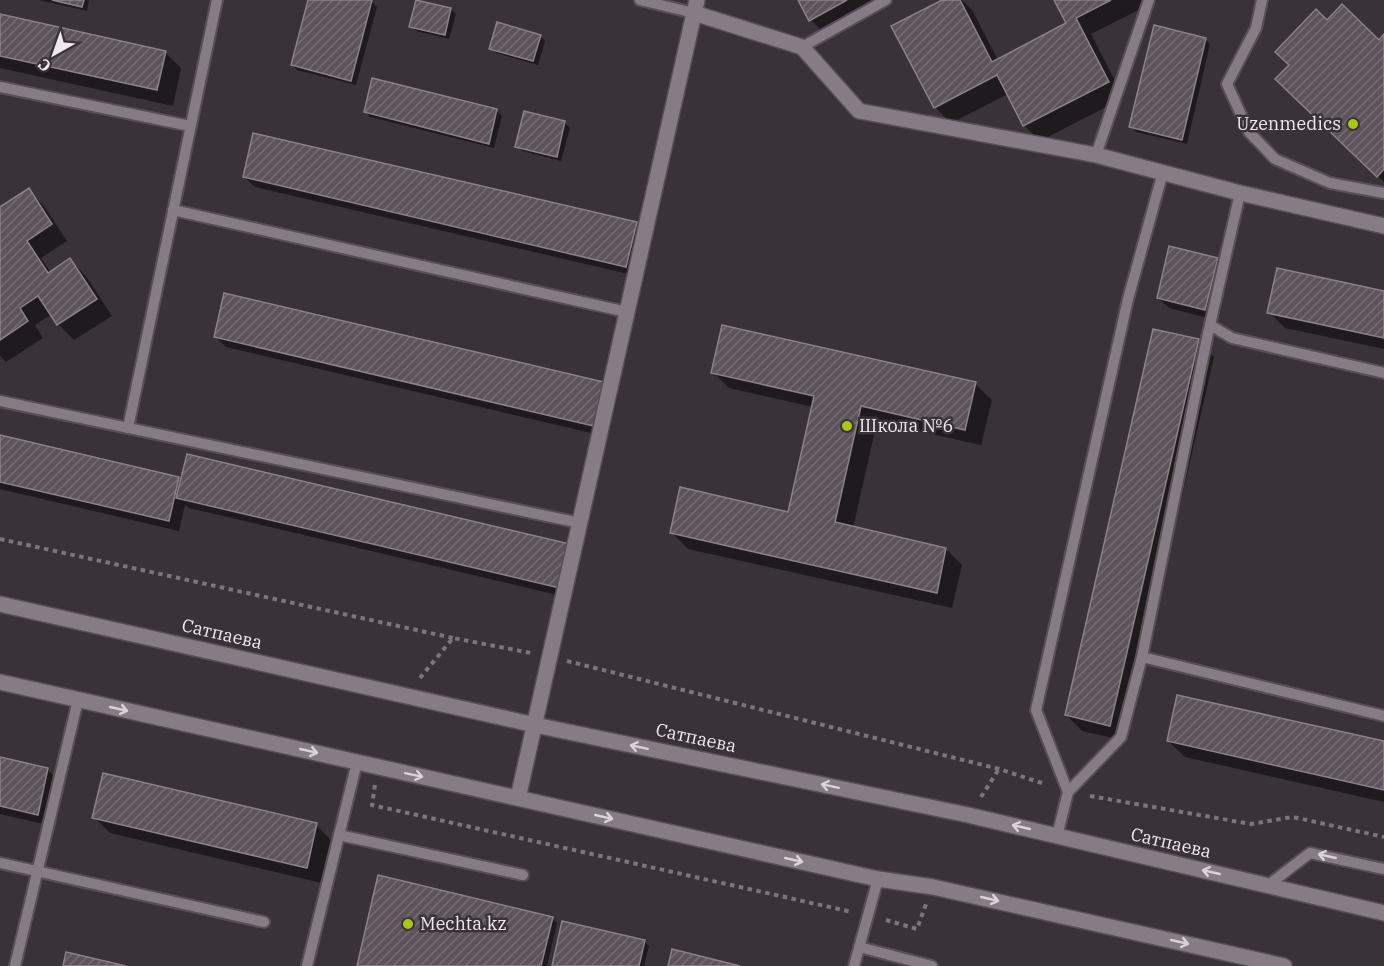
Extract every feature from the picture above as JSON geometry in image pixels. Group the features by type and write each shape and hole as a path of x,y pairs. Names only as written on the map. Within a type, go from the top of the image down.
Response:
{"street":[{"path":"518,798 695,6 802,47 859,111 1096,155 1240,193 1384,226"},
{"name":"Сатпаева","path":"0,604 535,725 968,815 1384,913"},
{"path":"0,682 878,879 933,886 1284,966"}],"lane":[{"path":"128,428 217,0"},
{"path":"640,0 695,6"},
{"path":"802,47 886,0"},
{"path":"1096,155 1149,0"},
{"path":"1262,0 1256,28 1227,84 1249,132 1275,159 1330,183 1384,193"},
{"path":"0,87 190,126"},
{"path":"1068,792 1036,710 1125,310 1163,172"},
{"path":"1057,836 1068,792 1121,737 1142,657 1210,325 1240,193"},
{"path":"173,210 627,312"},
{"path":"1210,325 1233,338 1384,373"},
{"path":"0,401 580,523"},
{"path":"1142,657 1384,716"},
{"path":"15,966 78,700"},
{"path":"307,966 357,762"},
{"path":"339,835 523,875"},
{"path":"1268,886 1310,853 1384,869"},
{"path":"0,864 264,922"},
{"path":"854,966 878,879"},
{"path":"859,947 932,966"}],"path":[{"path":"0,539 550,657 999,769 1068,792 1251,824 1293,817 1384,837"},
{"path":"412,697 421,676 453,638"},
{"path":"377,767 372,805 868,915 917,928 933,886"},
{"path":"968,815 999,769"}],"building":[{"path":"52,0 84,0 82,7"},
{"path":"308,0 372,0 351,81 291,65"},
{"path":"416,0 451,8 445,35 409,27"},
{"path":"798,0 847,0 809,21"},
{"path":"942,0 960,0 992,62 1066,23 1054,0 1111,0 1076,18 1109,82 1023,126 997,75 934,108 891,26"},
{"name":"Uzenmedics","path":"1342,4 1379,40 1384,34 1384,169 1377,177 1275,79 1289,65 1275,52 1316,9 1327,20"},
{"path":"0,14 166,51 157,90 0,56"},
{"path":"497,22 541,35 533,61 489,49"},
{"path":"1154,25 1206,38 1182,140 1129,127"},
{"path":"372,78 497,109 489,144 364,112"},
{"path":"524,111 565,121 557,157 515,147"},
{"path":"253,133 637,222 626,267 243,177"},
{"path":"29,188 52,224 27,241 48,273 70,258 97,299 57,325 38,296 20,308 28,321 0,340 0,207"},
{"path":"1169,246 1218,258 1205,310 1157,298"},
{"path":"1277,268 1384,291 1384,338 1267,313"},
{"path":"224,293 608,383 598,427 214,337"},
{"path":"722,325 976,382 965,430 861,406 835,522 946,548 937,593 670,533 680,487 788,512 814,396 711,373"},
{"path":"1153,329 1199,339 1110,726 1065,715"},
{"path":"0,435 179,477 169,521 0,482"},
{"path":"187,454 570,544 560,588 176,498"},
{"path":"1177,695 1384,741 1384,790 1167,741"},
{"path":"0,757 48,768 38,815 0,806"},
{"path":"103,773 317,823 307,868 92,818"},
{"path":"378,875 553,917 541,966 357,966"},
{"path":"562,921 645,940 639,966 552,966"},
{"path":"672,949 740,966 668,966"},
{"path":"66,952 126,966 63,966"}],"place":[{"name":"Uzenmedics","path":"1353,124"},
{"name":"Школа №6","path":"847,426"},
{"name":"Mechta.kz","path":"408,924"}]}
